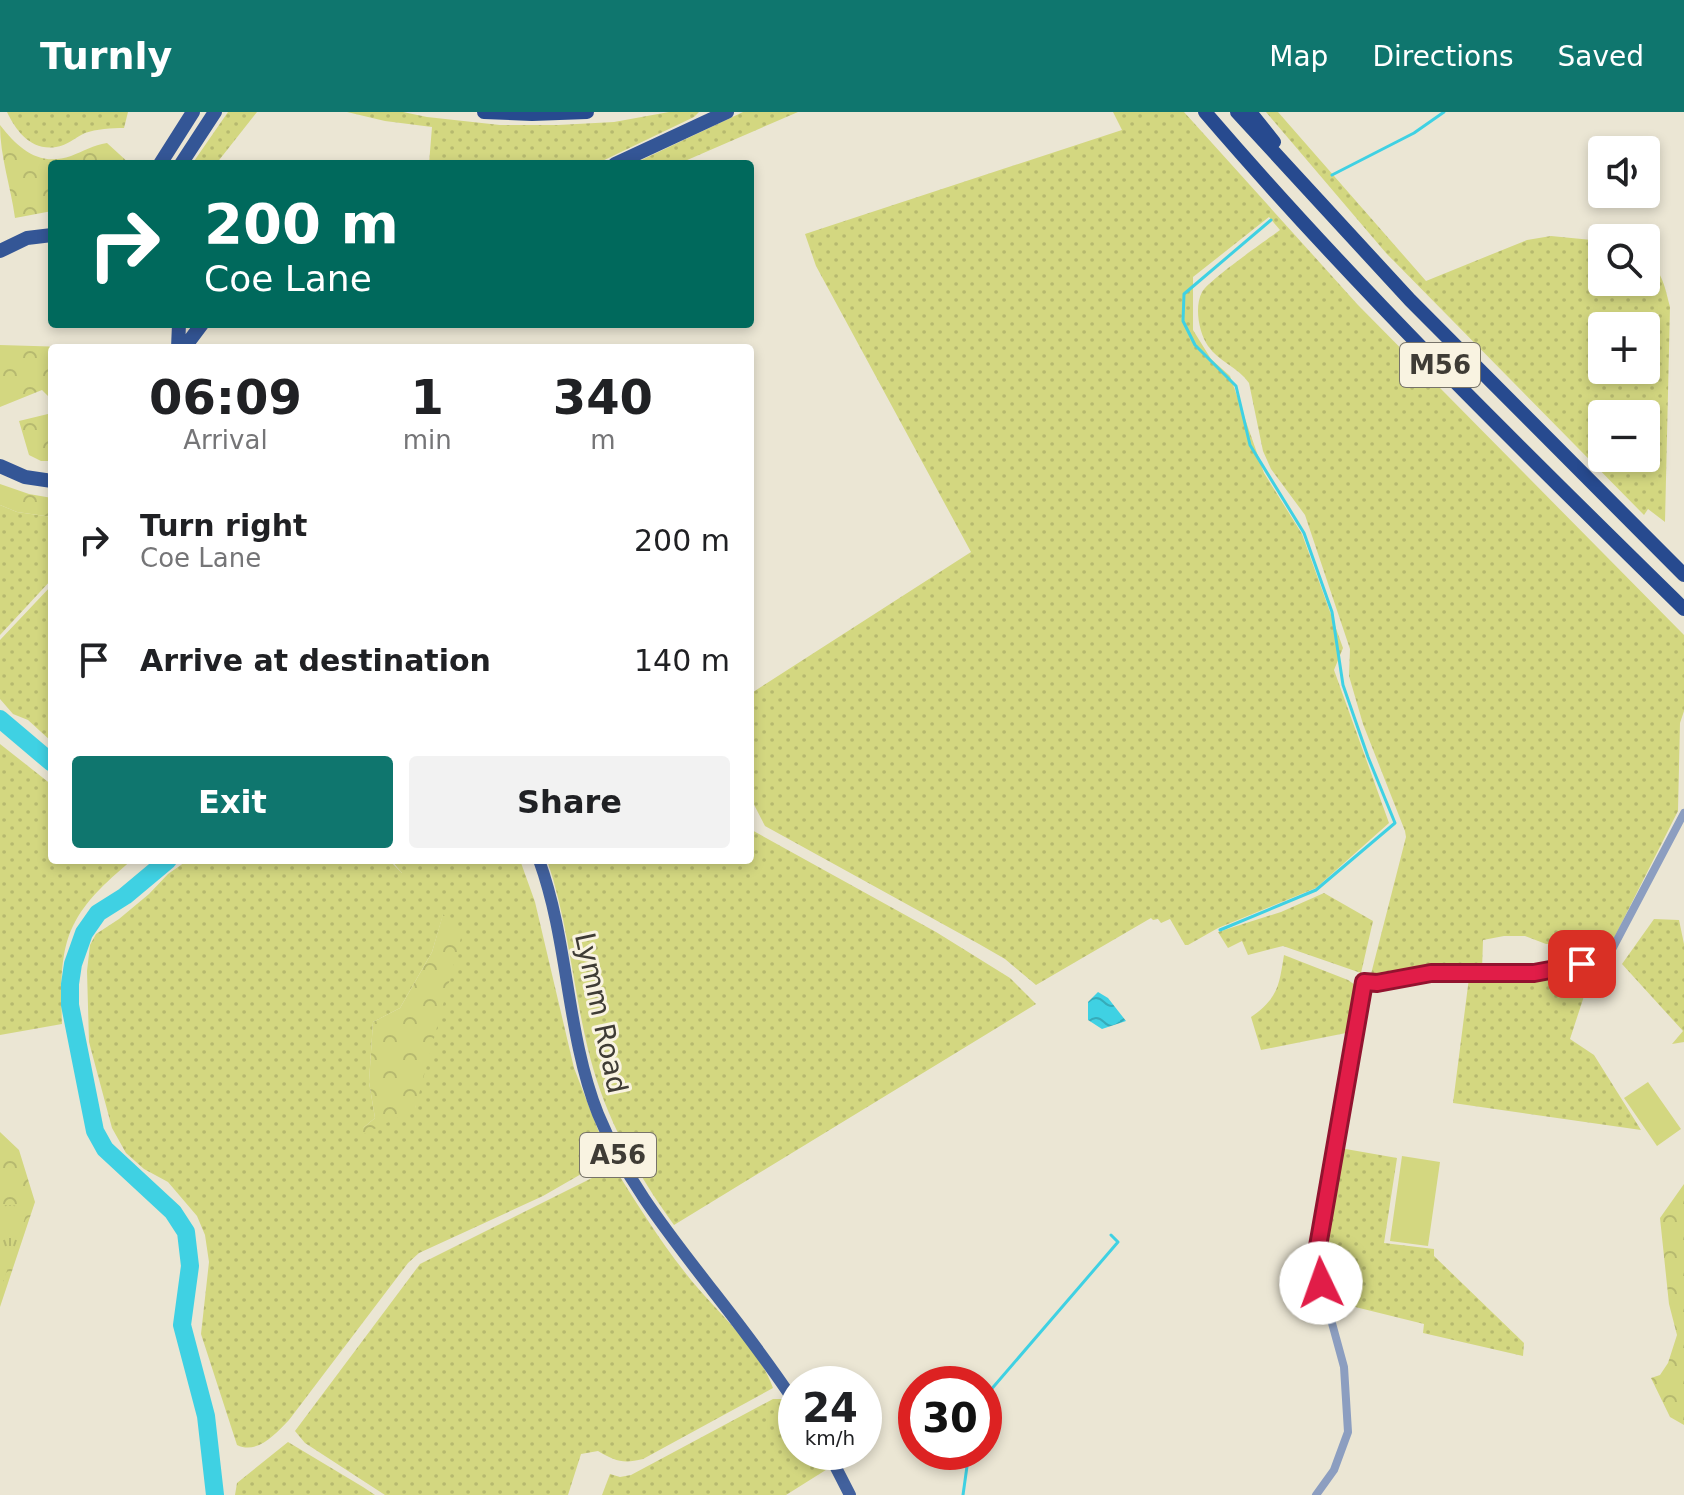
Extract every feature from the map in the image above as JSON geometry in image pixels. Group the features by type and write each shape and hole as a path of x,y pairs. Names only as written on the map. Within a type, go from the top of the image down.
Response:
{"highway":[{"path":"163,160 193,112"},
{"path":"184,160 215,112"},
{"path":"484,112 587,112"},
{"path":"624,160 727,112"},
{"name":"M56","path":"1205,112 1395,320 1684,609"},
{"name":"M56","path":"1237,112 1344,230 1521,414 1684,575"},
{"path":"1250,112 1344,230"},
{"path":"0,251 27,238 48,235"},
{"path":"0,466 25,477 48,480"}],"main road":[{"name":"Lymm Road","path":"540,864 560,939 579,1044 597,1110 607,1133 649,1208 778,1378"},
{"path":"837,1470 850,1495"}],"street":[{"path":"1316,1495 1334,1470 1348,1432 1344,1367 1321,1283 1317,1252 1364,982 1377,983 1431,973 1534,973 1607,959 1684,813"}],"green space":[{"path":"7,112 128,112 124,128 89,132 63,145 47,147 26,138"},
{"path":"228,112 257,112 219,160 195,160"},
{"path":"347,112 403,112 500,125 558,125 614,122 669,112 699,112 604,160 429,160 432,127"},
{"path":"743,112 798,112 687,160 641,160"},
{"path":"1113,112 1184,112 1358,305 1684,635 1684,711 1680,723 1678,811 1612,942 1546,944 1525,936 1504,936 1483,940 1482,970 1419,970 1376,980 1370,978 1405,831 1363,724 1349,676 1350,649 1305,515 1271,469 1263,451 1249,383 1208,346 1199,320 1198,305 1207,286 1280,230 1269,217 1193,277 1193,330 1211,359 1230,376 1264,473 1302,534 1343,648 1334,670 1389,823 1316,888 1218,928 1188,945 1185,945 1170,919 1161,923 1151,918 1036,985 1005,959 765,826 754,805 754,691 971,552 816,266 805,234 1122,130"},
{"path":"1266,112 1278,112 1426,281 1527,240 1551,236 1588,240 1588,296 1660,296 1660,276 1670,307 1665,522 1648,509 1644,515 1602,472 1660,472 1660,400 1588,400 1588,458 1386,253"},
{"path":"0,125 22,148 39,157 60,159 107,143 126,160 48,160 48,212 15,218"},
{"path":"0,345 48,346 48,396 42,390 0,407"},
{"path":"48,414 48,461 29,455 19,421"},
{"path":"0,484 48,497 48,516 17,512 0,505"},
{"path":"0,505 17,512 48,516 48,583 0,635"},
{"path":"48,589 48,738 28,720 13,714 0,699 0,640"},
{"path":"0,744 48,782 48,864 128,864 92,897 71,931 62,970 62,1024 0,1035"},
{"path":"754,831 936,932 1010,978 1036,1004 674,1225 624,1144 597,1080 584,1032 548,864 754,864"},
{"path":"182,864 393,864 402,873 394,864 521,864 535,902 574,1068 609,1158 543,1196 419,1253 408,1263 289,1420 266,1441 252,1447 237,1445 201,1334 209,1262 205,1235 197,1216 168,1182 144,1169 126,1153 112,1128 89,1042 87,971 90,945 96,934","holes":["443,915 415,1108 363,1128 375,1118 369,1082 373,1022 400,1008 432,952"]},
{"path":"1324,893 1373,921 1361,973 1283,946 1248,955 1242,941 1228,948 1218,932 1281,912"},
{"path":"443,914 462,934 415,1109 360,1136 363,1128 375,1118 369,1082 373,1022 400,1008 432,952"},
{"path":"1654,919 1679,920 1684,944 1684,1042 1672,1044 1683,1031 1622,964"},
{"path":"1284,955 1348,980 1358,987 1351,1032 1261,1050 1251,1017 1267,1004 1276,990"},
{"path":"1600,965 1586,990 1570,1039 1594,1055 1641,1130 1453,1103 1469,978 1555,974"},
{"path":"1648,1082 1681,1129 1657,1146 1624,1098"},
{"path":"0,1132 19,1150 35,1202 0,1307"},
{"path":"1340,1148 1397,1158 1384,1243 1434,1249 1434,1256 1524,1343 1523,1356 1423,1333 1424,1324 1331,1301 1323,1242"},
{"path":"1402,1156 1440,1162 1428,1246 1390,1241"},
{"path":"614,1167 677,1262 757,1357 773,1388 643,1459 619,1461 598,1451 581,1454 568,1495 385,1495 305,1443 295,1431 420,1264"},
{"path":"1684,1184 1684,1425 1670,1417 1651,1378 1660,1375 1668,1363 1677,1335 1669,1304 1660,1218"},
{"path":"0,1205 29,1206 0,1291"},
{"path":"773,1399 778,1399 778,1470 826,1470 786,1495 602,1495 610,1474 620,1477 631,1475"},
{"path":"288,1442 375,1495 235,1495 237,1483"}],"water":[{"path":"1098,992 1108,998 1126,1021 1102,1029 1088,1020 1088,1002"}],"waterway":[{"path":"1332,175 1414,133 1444,112"},
{"path":"1220,930 1316,890 1395,823 1343,685 1332,612 1304,533 1250,445 1236,386 1195,345 1183,321 1184,294 1271,220"},
{"path":"0,719 48,760"},
{"path":"163,864 125,896 98,913 84,933 73,964 70,1005 95,1131 105,1149 173,1212 186,1232 190,1266 182,1325 206,1416 215,1495"},
{"path":"1002,1377 1118,1242 1111,1235"},
{"path":"963,1495 966,1470"}],"route":[{"path":"1321,1283 1317,1252 1364,982 1377,983 1431,973 1534,973 1582,964"}]}
